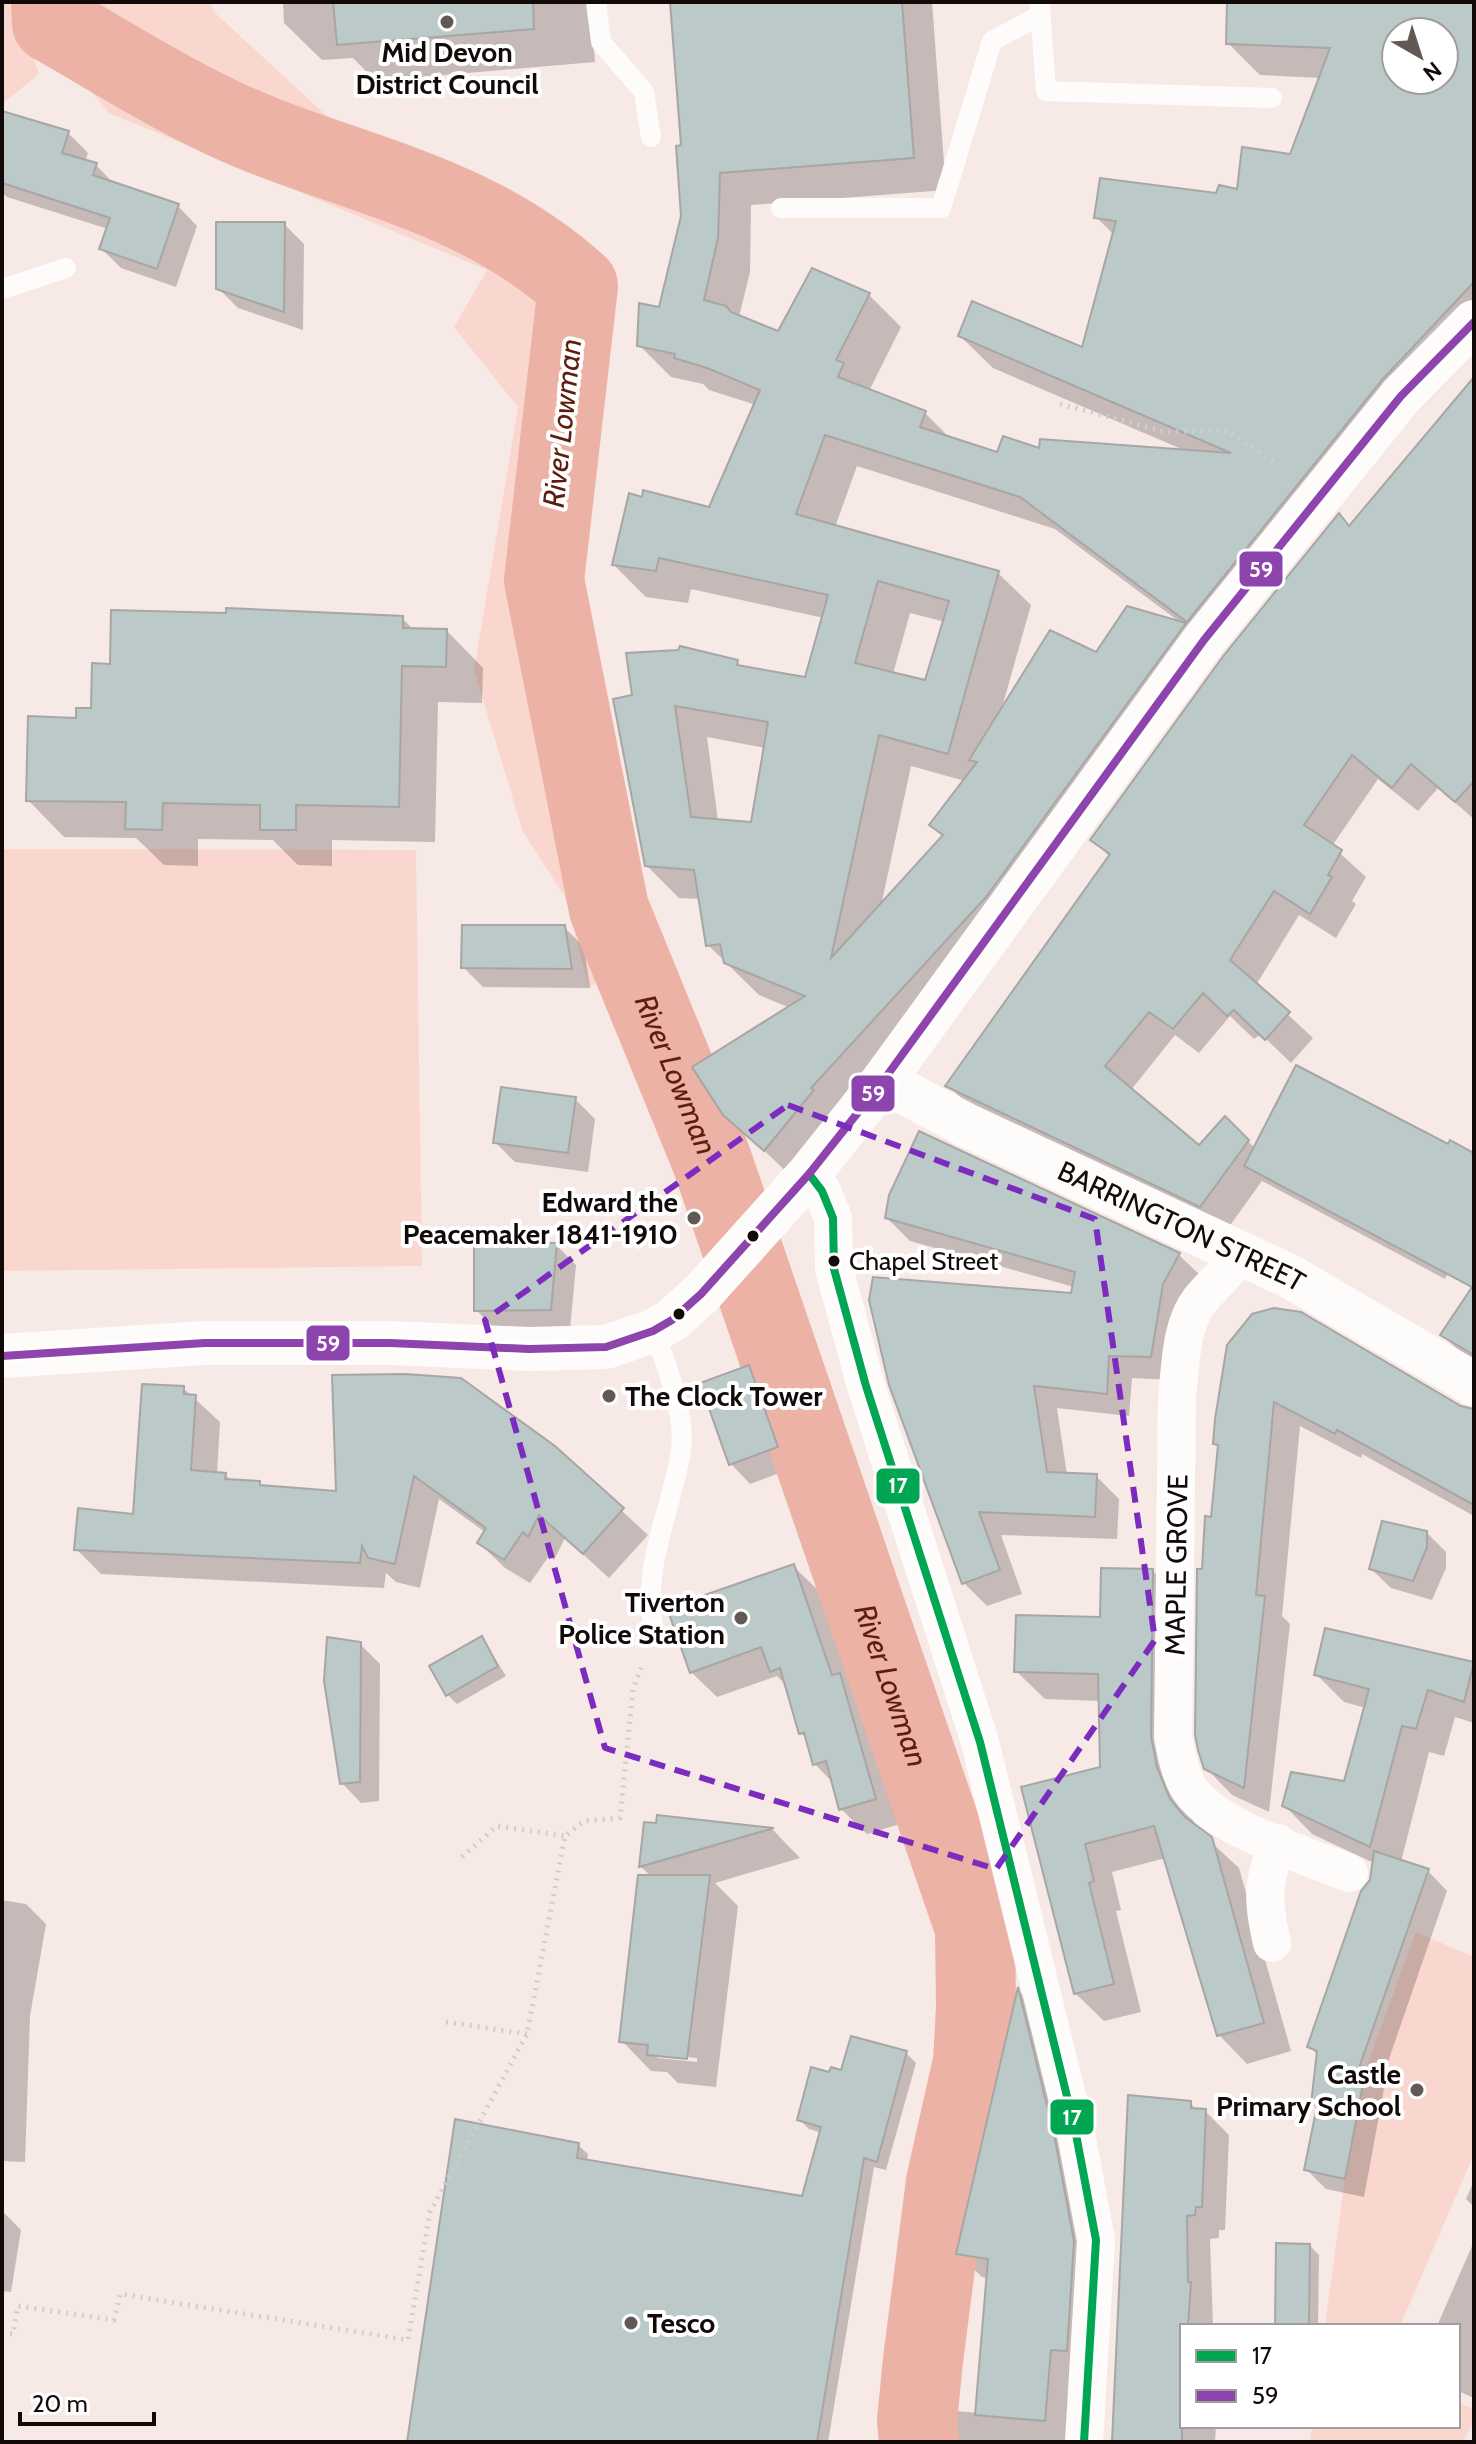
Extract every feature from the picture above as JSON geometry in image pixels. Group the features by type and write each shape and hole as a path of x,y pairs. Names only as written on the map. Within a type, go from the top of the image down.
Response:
{"street":[{"path":"3,1360 205,1343 606,1347 653,1331 672,1320 701,1294 809,1174 883,1081 1204,640 1401,396 1474,322"},
{"name":"BARRINGTON STREET","path":"883,1081 966,1125 1291,1277 1474,1384"},
{"path":"809,1174 822,1191 833,1218 834,1269 866,1386 980,1742 1078,2145 1096,2240 1084,2442"},
{"name":"MAPLE GROVE","path":"1241,1252 1231,1268 1199,1301 1189,1320 1182,1352 1177,1396 1173,1737 1187,1785 1202,1804 1239,1827 1349,1873"},
{"path":"1272,1943 1264,1909 1264,1880 1278,1843"}],"lane":[{"path":"596,2 601,42 644,92 651,137"},
{"path":"781,208 941,208 992,41 1040,9 1046,91 1272,98"},
{"path":"2,289 66,268"},
{"path":"653,1331 672,1376 682,1447 655,1549 647,1599 654,1632"}],"path":[{"path":"1060,404 1166,432 1228,431 1273,462"},
{"path":"2,2333 13,2334 18,2306 114,2320 120,2294 408,2340 430,2212 527,2034 565,1836 584,1821 620,1818 633,1689 654,1632"},
{"path":"462,1857 497,1826 565,1836"},
{"path":"446,2022 527,2034"}],"highlighted area":[{"path":"788,1105 1095,1219 1155,1640 996,1869 605,1748 485,1320"}],"shaded area":[{"path":"2,2 15,2 39,74 2,104"},
{"path":"69,2 210,2 214,12 329,118 591,247 552,513 596,758 645,948 589,988 565,897 523,832 474,670 518,407 454,327 487,270 109,113 59,51"},
{"path":"2,849 416,850 422,1266 2,1271"},
{"name":"Castle Primary School","path":"1416,1932 1474,1957 1474,2154 1401,2324 1325,2324 1345,2178 1366,2068"},
{"path":"1460,2404 1474,2409 1474,2421 1463,2442 1310,2442 1312,2428 1460,2428"}],"building":[{"name":"Mid Devon District Council","path":"333,2 533,2 534,29 337,45"},
{"path":"670,2 902,2 914,158 720,173 718,238 704,300 726,306 731,312 778,331 812,268 870,293 836,360 844,363 838,377 926,411 920,427 997,452 1003,436 1039,448 1040,439 1231,453 958,336 972,301 1082,347 1116,221 1094,218 1100,178 1216,193 1219,185 1237,189 1242,147 1290,154 1330,48 1226,44 1227,2 1474,2 1474,282 1382,380 1187,622 1020,497 825,435 796,514 999,571 948,754 879,735 831,958 943,835 929,825 977,762 969,760 1050,630 1096,652 1127,606 1186,623 986,897 811,1088 814,1090 764,1151 723,1115 692,1067 805,996 724,963 720,944 706,946 694,870 645,866 613,699 632,695 626,653 678,650 680,646 738,660 737,665 805,677 828,595 659,558 656,571 612,565 629,493 642,497 643,490 709,507 760,390 674,358 675,354 637,346 639,303 659,307 681,216 676,146 681,145","holes":["878,581 949,601 925,680 855,663","675,706 768,722 751,822 691,817"]},
{"path":"2,111 69,131 62,153 97,163 93,175 179,204 157,269 99,249 110,218 2,183"},
{"path":"216,222 285,222 284,312 216,289"},
{"path":"1474,377 1474,781 1455,802 1411,764 1392,788 1352,755 1304,825 1342,850 1328,875 1332,877 1310,914 1274,891 1230,960 1290,1012 1265,1040 1234,1010 1227,1016 1203,993 1173,1029 1149,1012 1105,1066 1199,1145 1225,1116 1249,1140 1200,1207 945,1086 1110,854 1090,840 1224,655 1339,513 1349,526"},
{"path":"226,608 403,616 403,628 447,629 446,667 402,666 399,807 296,805 296,830 260,830 260,805 163,803 162,830 125,829 126,802 26,801 28,716 76,718 76,708 91,708 92,663 110,664 111,610 226,613"},
{"path":"462,925 565,925 572,969 461,968"},
{"path":"1296,1065 1448,1144 1450,1140 1474,1153 1474,1355 1440,1335 1472,1287 1244,1166"},
{"path":"501,1087 576,1097 568,1153 493,1143"},
{"path":"919,1131 1180,1253 1163,1284 1151,1357 1109,1356 1107,1394 1034,1386 1047,1472 1097,1474 1095,1517 979,1512 1000,1570 962,1584 889,1385 869,1300 873,1277 1071,1293 1075,1272 885,1218 889,1195"},
{"path":"474,1242 557,1243 551,1310 474,1311"},
{"path":"1274,1308 1301,1312 1461,1406 1474,1409 1474,1505 1337,1430 1335,1434 1274,1402 1256,1595 1265,1596 1244,1788 1204,1769 1198,1750 1195,1735 1197,1569 1202,1569 1205,1516 1211,1517 1218,1445 1213,1444 1215,1419 1227,1345 1252,1314"},
{"path":"749,1365 778,1447 729,1465 700,1383"},
{"path":"405,1374 461,1378 555,1446 624,1508 583,1554 539,1515 528,1537 523,1532 504,1560 477,1543 486,1528 414,1476 395,1564 368,1558 362,1546 360,1563 74,1550 78,1508 133,1514 142,1384 184,1386 184,1394 196,1395 191,1470 226,1473 225,1479 260,1481 260,1485 336,1491 332,1375"},
{"path":"1382,1521 1427,1531 1427,1547 1413,1581 1369,1569"},
{"path":"794,1564 832,1675 840,1673 876,1799 839,1810 826,1761 813,1765 804,1733 799,1734 780,1668 770,1672 761,1647 690,1673 667,1608"},
{"path":"1101,1568 1153,1569 1151,1737 1157,1767 1170,1799 1185,1817 1212,1837 1264,2023 1217,2036 1154,1826 1085,1844 1094,1881 1089,1883 1114,1984 1074,1994 1021,1787 1100,1767 1098,1674 1014,1672 1016,1615 1100,1617"},
{"path":"1325,1628 1474,1662 1464,1702 1428,1690 1416,1729 1402,1726 1370,1847 1282,1806 1291,1772 1344,1781 1369,1689 1314,1675"},
{"path":"482,1636 498,1666 446,1696 429,1666"},
{"path":"327,1637 361,1642 360,1782 340,1784 324,1681"},
{"path":"657,1815 774,1828 639,1867 644,1822 656,1823"},
{"path":"1374,1851 1429,1869 1360,2065 1366,2068 1345,2179 1304,2170 1317,2106 1311,2104 1317,2051 1307,2047 1361,1891 1370,1880"},
{"path":"638,1875 710,1875 687,2059 647,2055 648,2045 619,2042"},
{"path":"1018,1987 1054,2134 1074,2241 1067,2351 1051,2350 1045,2421 975,2415 988,2259 956,2254"},
{"name":"Tesco","path":"851,2036 907,2051 877,2162 864,2158 817,2442 407,2442 455,2119 579,2143 577,2158 802,2196 821,2127 797,2120 811,2067 829,2072 831,2067 841,2070"},
{"path":"1128,2095 1191,2101 1191,2108 1206,2109 1202,2207 1196,2207 1195,2215 1187,2216 1188,2282 1191,2282 1188,2324 1180,2324 1182,2442 1112,2442"},
{"path":"1276,2243 1310,2244 1309,2324 1275,2324"}],"waterway":[{"name":"River Lowman","path":"51,2 52,23 184,99 267,137 469,213 543,257 578,286 544,580 609,909 712,1161 975,1928 973,2062 946,2182 923,2360 917,2421 919,2442"}],"transit line":[{"name":"59","path":"2,1356 205,1343 390,1343 529,1349 606,1347 653,1331 672,1320 701,1294 809,1174 883,1081 1204,640 1401,396 1474,322"},
{"name":"17","path":"809,1174 822,1191 833,1218 834,1269 866,1386 980,1742 1075,2129 1096,2240 1084,2442"}],"place":[{"name":"Mid Devon District Council","path":"447,22"},
{"name":"Edward the Peacemaker 1841-1910","path":"694,1218"},
{"name":"Chapel Street","path":"834,1261"},
{"name":"The Clock Tower","path":"609,1396"},
{"name":"Tiverton Police Station","path":"741,1618"},
{"name":"Castle Primary School","path":"1417,2090"},
{"name":"Tesco","path":"631,2323"}]}
